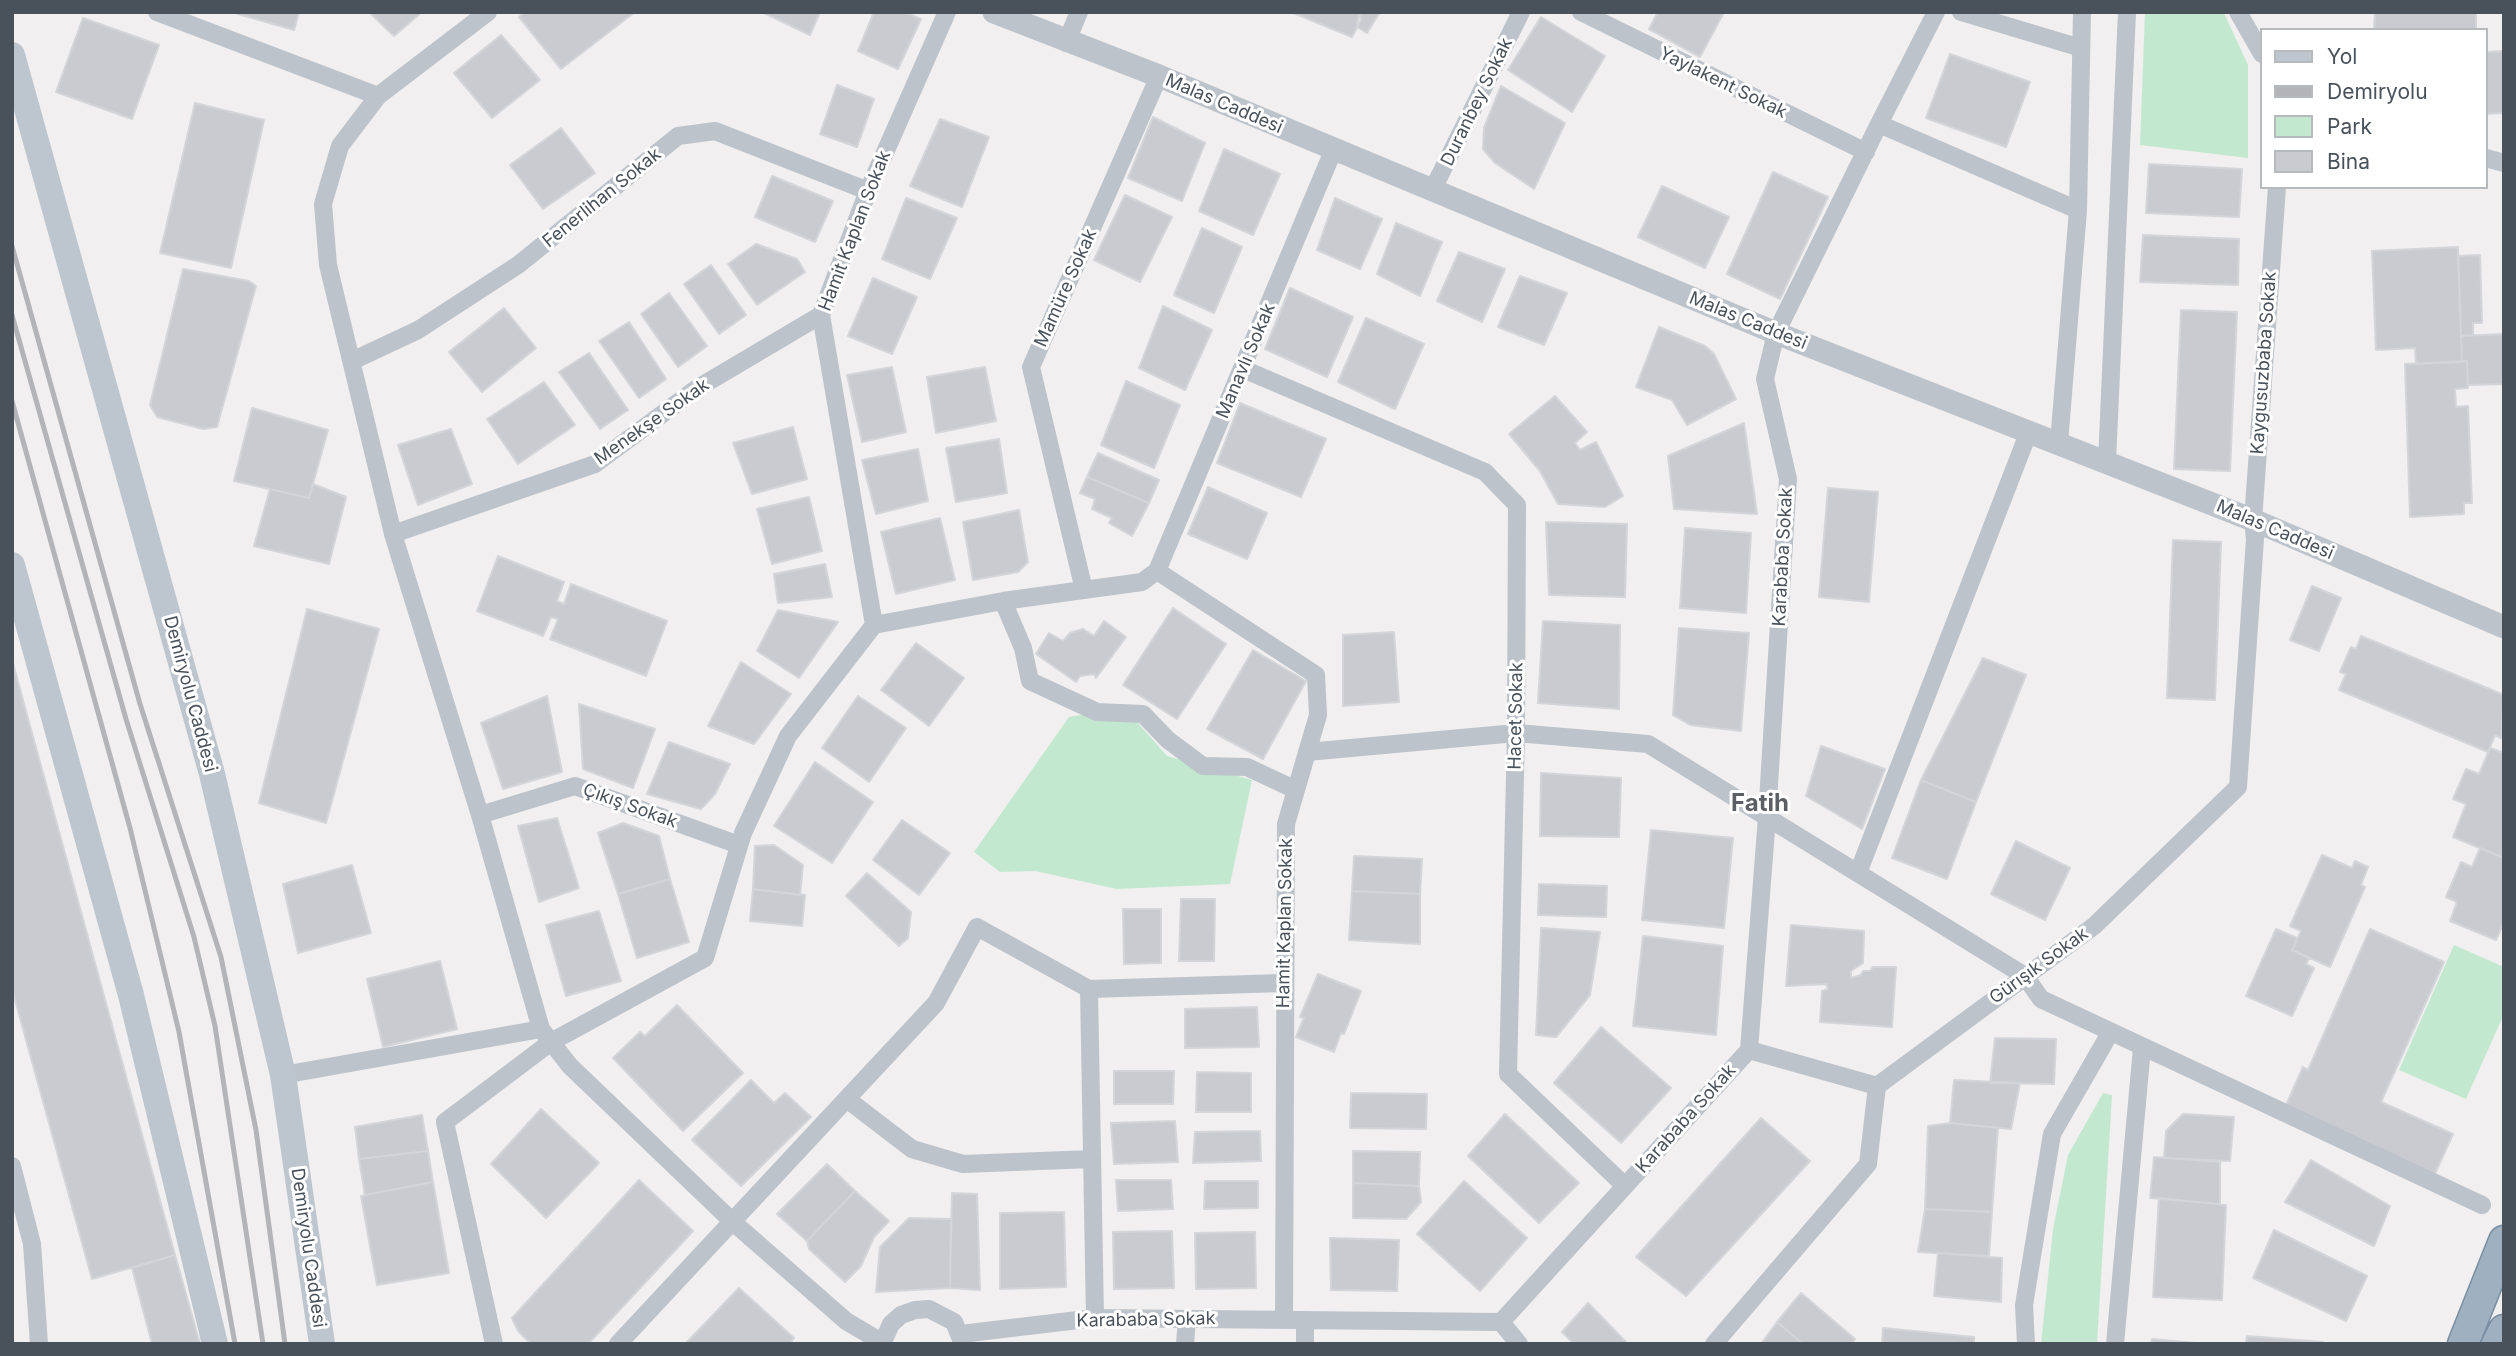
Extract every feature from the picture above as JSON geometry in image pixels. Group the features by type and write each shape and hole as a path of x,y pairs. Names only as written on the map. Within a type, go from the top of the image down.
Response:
{"highway":[{"path":"2446,1344 2501,1248"},
{"path":"2463,1344 2501,1248"},
{"path":"2497,1344 2504,1330"}],"main road":[{"name":"Demiryolu Caddesi","path":"12,55 212,774 283,1075 321,1344"},
{"path":"12,565 131,995 215,1344"}],"street":[{"path":"488,12 378,96 340,146 323,205 328,265 393,534 546,1035 570,1066 734,1223 846,1321 883,1344 891,1324 915,1310 942,1314 954,1322 962,1339"},
{"name":"Hamit Kaplan Sokak","path":"874,625 821,315 868,191 947,12"},
{"name":"Malas Caddesi","path":"993,12 1066,43 1159,76 1776,333 2107,462 2254,530 2504,627"},
{"path":"1066,43 1079,12"},
{"name":"Duranbey Sokak","path":"1432,191 1521,12"},
{"name":"Yaylakent Sokak","path":"1581,12 1866,152"},
{"name":"Karababa Sokak","path":"962,1339 1095,1318 1501,1322 1749,1049 1767,817 1788,479 1765,379 1776,333 1936,12"},
{"path":"1961,12 2081,48"},
{"path":"2059,443 2078,210 2082,12"},
{"path":"2107,462 2127,12"},
{"path":"2238,12 2260,50"},
{"path":"168,14 378,96"},
{"name":"Mamüre Sokak","path":"1084,590 1031,367 1159,76"},
{"path":"1879,124 2078,210"},
{"name":"Fenerlihan Sokak","path":"352,361 418,330 518,265 678,136 715,131 868,191"},
{"name":"Manavlı Sokak","path":"1157,571 1334,151"},
{"name":"Kaygusuzbaba Sokak","path":"2254,530 2277,189"},
{"name":"Menekşe Sokak","path":"393,534 595,464 696,389 821,315"},
{"name":"Hacet Sokak","path":"1243,369 1485,472 1517,505 1516,733 1508,1074 1626,1186"},
{"path":"1858,873 2029,431"},
{"name":"Gürışık Sokak","path":"1877,1086 2094,926 2238,787 2254,530"},
{"path":"494,1344 445,1122 546,1035 705,958 739,845 788,736 874,625 1003,601 1142,582 1157,571"},
{"name":"Hamit Kaplan Sokak","path":"1157,571 1316,674 1318,715 1286,824 1283,983 1284,1320"},
{"path":"1003,601 1023,648 1030,681 1097,712 1143,714 1168,740 1203,766 1247,767 1296,790"},
{"path":"1307,752 1516,733 1648,744 2025,976 2041,999 2482,1205"},
{"name":"Çıkış Sokak","path":"480,815 575,786 739,845"},
{"path":"618,1344 734,1223 936,1003 977,927 1089,989 1283,983"},
{"path":"1089,989 1095,1318"},
{"path":"2026,1344 2024,1305 2052,1134 2110,1033"},
{"path":"283,1075 546,1035"},
{"path":"2115,1344 2142,1048"},
{"path":"1714,1344 1868,1164 1877,1086 1749,1049"},
{"path":"848,1100 912,1149 963,1164 1092,1159"},
{"path":"12,1166 32,1244 39,1344"},
{"path":"1185,1344 1187,1319"},
{"path":"1305,1320 1305,1344"},
{"path":"1501,1322 1519,1344"}],"green space":[{"path":"2145,12 2224,13 2248,65 2248,158 2140,145"},
{"path":"1114,709 1138,723 1167,756 1252,780 1230,884 1117,889 1035,871 1000,872 974,852 1069,717"},
{"path":"2454,945 2504,967 2504,1014 2466,1099 2399,1070"},
{"path":"2103,1093 2112,1095 2097,1344 2041,1344 2053,1229 2068,1155"}],"building":[{"path":"231,12 299,12 294,30"},
{"path":"369,12 422,12 394,36"},
{"path":"525,12 635,12 561,69 519,17"},
{"path":"762,12 820,12 810,35"},
{"path":"874,12 904,12 921,19 898,69 858,51"},
{"path":"1291,12 1359,12 1361,20 1352,37"},
{"path":"1359,12 1380,12 1367,33 1357,27"},
{"path":"1658,12 1723,14 1700,57 1649,29"},
{"path":"2375,12 2476,12 2476,28 2374,28"},
{"path":"1541,17 1605,56 1572,112 1508,70"},
{"path":"83,18 159,45 132,119 56,92"},
{"path":"501,35 540,80 492,118 454,73"},
{"path":"2504,51 2504,113 2488,114 2488,52"},
{"path":"1950,54 2030,82 2006,147 1926,118"},
{"path":"837,85 874,99 857,147 820,134"},
{"path":"1501,86 1565,123 1534,189 1495,163 1483,149 1484,128"},
{"path":"195,103 264,120 231,268 160,253"},
{"path":"1153,117 1205,143 1182,201 1128,178"},
{"path":"940,119 989,137 962,207 910,186"},
{"path":"561,128 595,173 543,209 510,165"},
{"path":"1224,149 1280,174 1253,235 1199,211"},
{"path":"2149,164 2242,169 2239,217 2146,213"},
{"path":"1773,172 1828,197 1780,299 1727,274"},
{"path":"772,176 833,201 815,242 755,217"},
{"path":"1662,186 1729,217 1705,268 1638,237"},
{"path":"1125,195 1172,217 1140,282 1094,260"},
{"path":"906,198 957,218 930,279 882,259"},
{"path":"1335,198 1382,219 1360,269 1317,250"},
{"path":"1396,223 1442,242 1420,296 1377,274"},
{"path":"1202,228 1242,247 1214,313 1174,295"},
{"path":"2143,235 2239,239 2238,285 2140,282"},
{"path":"756,244 797,259 805,272 757,305 728,264"},
{"path":"2458,247 2462,362 2416,364 2415,348 2376,350 2372,251"},
{"path":"1459,252 1505,269 1482,322 1437,301"},
{"path":"2480,255 2482,323 2473,323 2473,335 2461,336 2458,256"},
{"path":"711,265 746,315 719,334 684,284"},
{"path":"183,269 249,281 256,286 217,427 203,429 157,417 150,405"},
{"path":"1520,276 1567,293 1544,345 1498,327"},
{"path":"873,278 917,297 892,354 848,336"},
{"path":"1290,288 1353,317 1327,377 1265,349"},
{"path":"669,293 707,346 678,367 641,314"},
{"path":"1163,306 1212,330 1185,390 1139,368"},
{"path":"504,308 536,348 482,392 449,352"},
{"path":"2181,310 2237,312 2230,471 2174,469"},
{"path":"1366,318 1424,344 1395,409 1338,382"},
{"path":"629,322 666,379 639,398 599,341"},
{"path":"1659,327 1705,346 1714,354 1736,399 1687,425 1672,400 1636,387"},
{"path":"2504,334 2504,384 2468,385 2467,361 2462,362 2461,336"},
{"path":"589,353 628,410 600,429 559,372"},
{"path":"2467,361 2468,388 2455,389 2456,407 2468,406 2472,503 2464,503 2464,514 2410,517 2405,364"},
{"path":"892,367 906,432 862,442 847,375"},
{"path":"985,367 996,421 936,433 927,377"},
{"path":"1126,381 1180,405 1154,468 1101,445"},
{"path":"544,382 575,425 518,464 487,419"},
{"path":"1555,396 1587,432 1575,443 1580,450 1596,442 1623,496 1605,507 1558,504 1540,471 1509,434"},
{"path":"1240,403 1326,439 1301,497 1217,463"},
{"path":"252,408 328,430 309,498 234,481"},
{"path":"1744,423 1757,514 1674,509 1668,456"},
{"path":"793,427 807,479 752,494 733,443"},
{"path":"451,429 472,484 418,505 398,445"},
{"path":"999,439 1007,493 956,502 946,448"},
{"path":"918,449 928,501 876,514 862,460"},
{"path":"1098,453 1159,480 1149,503 1087,477"},
{"path":"1087,477 1149,503 1132,536 1109,523 1112,518 1092,509 1095,499 1080,493"},
{"path":"313,484 346,497 329,564 254,546 270,489 309,498"},
{"path":"1208,487 1267,513 1247,559 1188,534"},
{"path":"1828,488 1878,492 1869,602 1819,597"},
{"path":"809,497 822,551 772,564 757,509"},
{"path":"1019,510 1028,562 1018,572 973,580 963,522"},
{"path":"940,518 955,580 896,594 881,532"},
{"path":"1546,522 1627,524 1625,597 1549,595"},
{"path":"1685,528 1751,533 1746,613 1680,608"},
{"path":"2173,540 2221,542 2215,700 2167,698"},
{"path":"498,556 564,582 557,601 564,604 571,584 667,621 646,676 550,639 558,619 551,617 543,636 477,611"},
{"path":"825,564 832,597 778,603 774,574"},
{"path":"2312,586 2341,598 2319,651 2290,640"},
{"path":"1173,608 1226,644 1177,719 1123,685"},
{"path":"307,609 379,629 326,823 259,803"},
{"path":"778,610 838,622 799,678 757,651"},
{"path":"1104,621 1126,637 1096,678 1094,674 1080,676 1076,682 1036,654 1049,633 1063,641 1070,633 1083,629 1094,636"},
{"path":"1543,621 1620,625 1619,709 1538,703"},
{"path":"1679,628 1749,633 1741,731 1690,725 1673,715"},
{"path":"1394,632 1399,702 1343,706 1343,635"},
{"path":"2361,636 2504,695 2501,738 2495,735 2488,752 2339,690 2346,674 2340,672 2351,647 2356,649"},
{"path":"916,643 964,678 929,726 881,690"},
{"path":"1253,650 1306,681 1263,759 1207,729"},
{"path":"1983,658 2026,675 1976,802 1921,780"},
{"path":"12,660 175,1255 92,1279 12,989"},
{"path":"741,662 791,694 754,744 708,726"},
{"path":"547,696 562,772 503,789 481,723"},
{"path":"858,696 906,728 869,782 822,748"},
{"path":"579,704 655,729 633,788 583,769"},
{"path":"669,742 730,764 715,794 701,809 647,794"},
{"path":"1821,746 1885,769 1862,829 1806,796"},
{"path":"2490,748 2504,753 2504,858 2453,837 2466,804 2453,799 2466,769 2479,774"},
{"path":"815,762 873,802 832,863 774,826"},
{"path":"1541,773 1621,778 1619,837 1540,836"},
{"path":"1921,780 1976,802 1947,879 1892,858"},
{"path":"557,818 579,888 539,902 518,826"},
{"path":"902,820 950,853 919,895 873,860"},
{"path":"623,823 659,836 670,879 618,894 598,833"},
{"path":"1651,830 1733,838 1724,928 1642,920"},
{"path":"2016,841 2070,868 2045,920 1991,894"},
{"path":"774,845 803,865 800,895 753,889 755,846"},
{"path":"2480,848 2504,858 2504,922 2496,940 2450,921 2457,902 2446,897 2461,862 2472,867"},
{"path":"2322,855 2352,868 2355,861 2368,867 2361,885 2365,887 2330,967 2292,950 2301,931 2290,926"},
{"path":"1354,856 1422,859 1420,894 1352,891"},
{"path":"352,865 371,933 298,953 283,884"},
{"path":"867,873 911,912 908,938 899,946 846,896"},
{"path":"670,879 689,942 637,958 618,894"},
{"path":"1539,884 1607,886 1606,917 1538,915"},
{"path":"753,889 805,895 802,926 750,921"},
{"path":"1352,891 1420,894 1420,944 1349,940"},
{"path":"1181,899 1215,899 1214,961 1179,961"},
{"path":"1123,909 1161,909 1161,963 1124,964"},
{"path":"599,911 621,981 566,996 546,925"},
{"path":"1791,925 1864,931 1863,963 1851,971 1851,978 1861,975 1863,971 1870,971 1873,967 1896,967 1892,1027 1820,1022 1822,991 1828,989 1826,984 1786,986"},
{"path":"1541,928 1600,932 1590,995 1556,1037 1536,1035"},
{"path":"2276,929 2297,938 2292,950 2309,958 2306,964 2314,968 2292,1016 2246,996"},
{"path":"2370,929 2444,962 2381,1102 2453,1134 2433,1178 2283,1112 2303,1067 2308,1070"},
{"path":"1643,936 1723,946 1716,1035 1633,1026"},
{"path":"440,961 457,1029 383,1047 367,979"},
{"path":"1318,974 1361,991 1334,1052 1296,1037 1304,1018 1300,1017"},
{"path":"677,1005 743,1073 683,1131 613,1058 640,1032 645,1036"},
{"path":"1257,1007 1259,1047 1185,1048 1185,1009"},
{"path":"1601,1027 1671,1088 1621,1143 1554,1083"},
{"path":"1995,1038 2056,1039 2054,1084 1990,1083"},
{"path":"1114,1071 1174,1071 1173,1104 1114,1104"},
{"path":"1197,1072 1251,1073 1251,1112 1196,1112"},
{"path":"751,1080 774,1103 785,1093 811,1117 741,1186 692,1140"},
{"path":"1954,1080 2020,1083 2011,1129 1950,1123"},
{"path":"1351,1093 1427,1094 1426,1129 1350,1128"},
{"path":"541,1109 599,1163 546,1218 491,1164"},
{"path":"1505,1114 1579,1183 1539,1223 1468,1156"},
{"path":"2183,1114 2234,1117 2230,1161 2164,1158 2166,1131"},
{"path":"422,1115 428,1151 359,1159 355,1127"},
{"path":"1761,1118 1810,1161 1686,1296 1636,1257"},
{"path":"1175,1121 1178,1162 1114,1164 1111,1123"},
{"path":"1950,1123 1998,1128 1992,1212 1925,1209 1928,1126"},
{"path":"1260,1131 1261,1161 1193,1163 1195,1132"},
{"path":"428,1151 433,1182 365,1195 359,1159"},
{"path":"1353,1151 1420,1152 1419,1186 1353,1183"},
{"path":"2154,1157 2220,1162 2220,1204 2150,1198"},
{"path":"2311,1160 2390,1206 2374,1246 2285,1202"},
{"path":"827,1164 855,1191 807,1241 777,1214"},
{"path":"639,1180 693,1231 588,1344 531,1344 518,1331 512,1318"},
{"path":"1116,1180 1171,1180 1173,1209 1118,1211"},
{"path":"1205,1181 1258,1181 1258,1208 1204,1209"},
{"path":"1464,1181 1527,1238 1480,1291 1417,1234"},
{"path":"433,1182 449,1273 377,1285 361,1196"},
{"path":"1353,1183 1419,1186 1421,1202 1406,1219 1353,1218"},
{"path":"855,1191 889,1221 874,1237 861,1266 845,1282 809,1249 807,1241"},
{"path":"952,1193 977,1194 980,1290 950,1288"},
{"path":"2159,1198 2226,1205 2222,1300 2153,1297"},
{"path":"1925,1209 1992,1212 1989,1256 1918,1252"},
{"path":"1064,1212 1066,1287 1000,1289 1000,1213"},
{"path":"909,1218 951,1219 950,1288 876,1292 880,1247"},
{"path":"2274,1230 2367,1276 2346,1321 2253,1278"},
{"path":"1172,1231 1174,1288 1114,1289 1113,1232"},
{"path":"1255,1232 1256,1288 1196,1289 1195,1233"},
{"path":"1330,1238 1399,1240 1397,1291 1331,1290"},
{"path":"1938,1253 2002,1258 2001,1302 1934,1296"},
{"path":"175,1255 200,1344 152,1344 132,1268"},
{"path":"739,1288 794,1338 789,1344 685,1344"},
{"path":"1801,1293 1855,1339 1852,1344 1803,1344 1777,1322"},
{"path":"1588,1303 1628,1344 1574,1344 1562,1332"},
{"path":"1777,1322 1803,1344 1761,1344"},
{"path":"1883,1328 1974,1337 1974,1344 1882,1344"},
{"path":"2247,1336 2323,1342 2323,1344 2246,1344"},
{"path":"2152,1339 2206,1344 2151,1344"}],"railway":[{"path":"12,246 140,704 221,957 256,1130 285,1344"},
{"path":"12,315 126,719 194,937 215,1026 263,1344"},
{"path":"12,401 130,828 179,1032 235,1344"}],"district":[{"name":"Fatih","path":"1760,804"}]}
